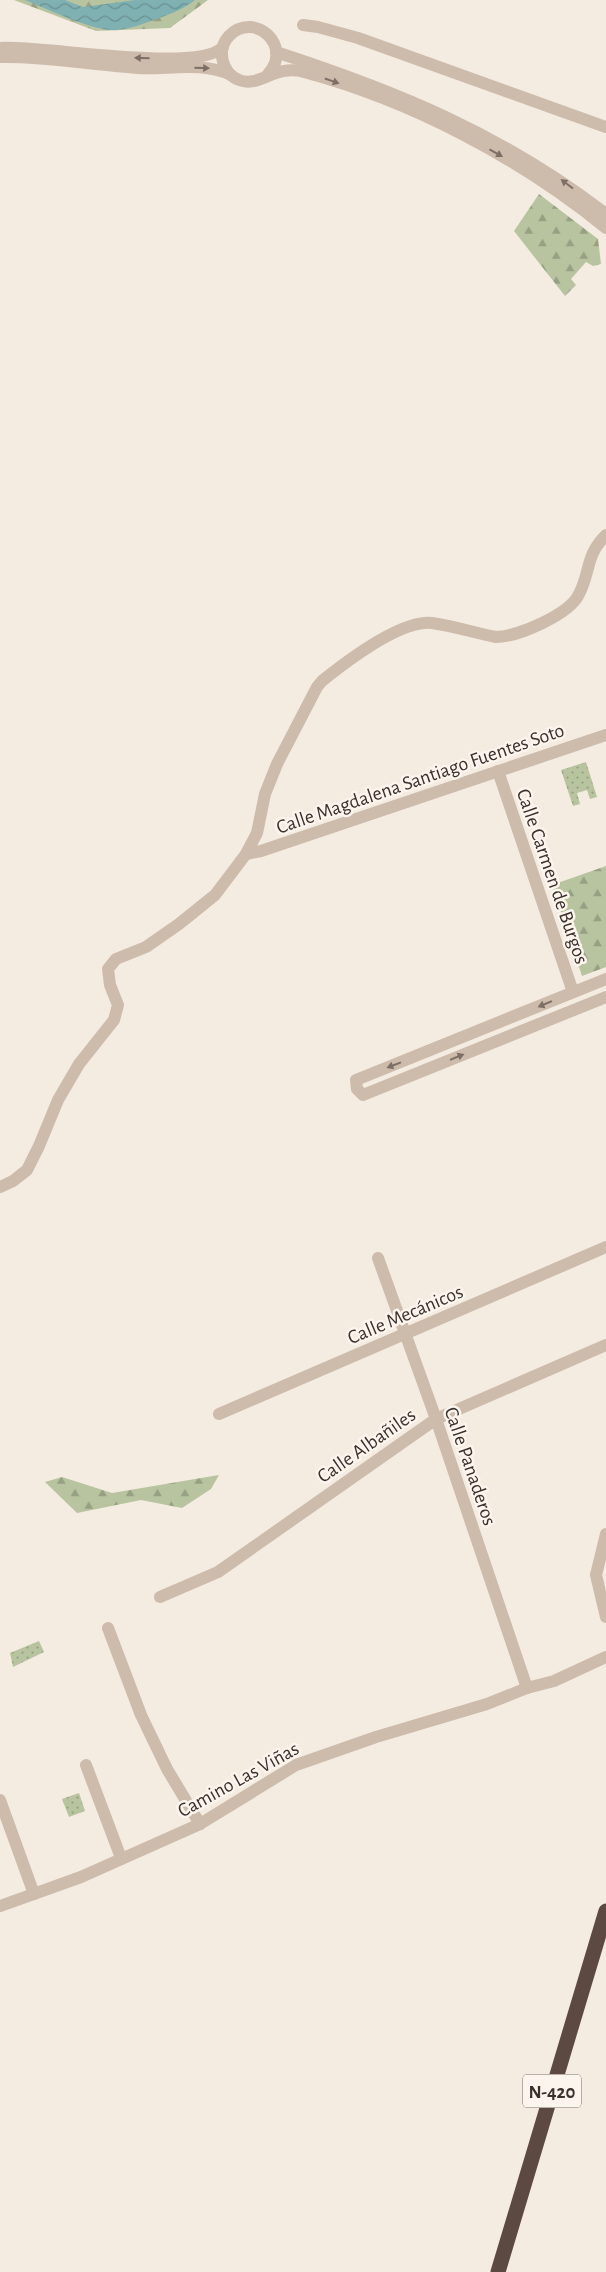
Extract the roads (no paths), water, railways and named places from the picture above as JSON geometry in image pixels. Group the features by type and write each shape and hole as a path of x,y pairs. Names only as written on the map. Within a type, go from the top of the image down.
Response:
{"highway":[{"name":"N-420","path":"498,2272 601,1942 606,1911"}],"street":[{"path":"303,26 318,27 358,38 606,128"},
{"path":"0,57 48,58 139,68 204,68 219,70 240,80 250,82 260,80 268,74 275,64 276,52 269,36 261,30 251,27 235,31 227,38 223,48 223,62 231,75"},
{"path":"0,48 34,48 128,57 167,58 208,55 223,48"},
{"path":"276,52 387,90 460,122 501,143 550,173 606,214"},
{"path":"268,74 284,69 306,72 412,110 459,133 532,174 572,201 606,228"},
{"path":"0,1187 13,1181 27,1170 58,1100 79,1064 114,1020 118,1005 110,985 108,970 116,959 146,946 179,924 215,895 246,854 257,834 266,794 277,764 317,687 322,681 366,650 413,625 432,624 496,637 507,637 541,622 569,607 576,601 584,582 589,559 606,535"},
{"name":"Calle Magdalena Santiago Fuentes Soto","path":"246,854 261,851 606,735"},
{"name":"Calle Carmen de Burgos","path":"498,771 573,992"},
{"path":"606,979 356,1080 357,1089 363,1095 606,997"},
{"name":"Calle Mecánicos","path":"219,1414 606,1247"},
{"name":"Calle Panaderos","path":"378,1258 436,1419 527,1688"},
{"name":"Calle Albañiles","path":"160,1597 218,1572 436,1419 606,1344"},
{"path":"606,1534 596,1575 606,1617"},
{"path":"108,1628 141,1715 167,1769 200,1824"},
{"name":"Camino Las Viñas","path":"0,1906 81,1877 200,1824 296,1765 376,1737 487,1704 527,1688 554,1681 606,1658"},
{"path":"86,1765 121,1858"},
{"path":"0,1800 34,1894"},
{"path":"0,1838 12,1832"}],"water":[{"path":"25,0 65,0 83,7 135,0 195,0 182,9 157,19 132,27 107,30 84,24"}]}
